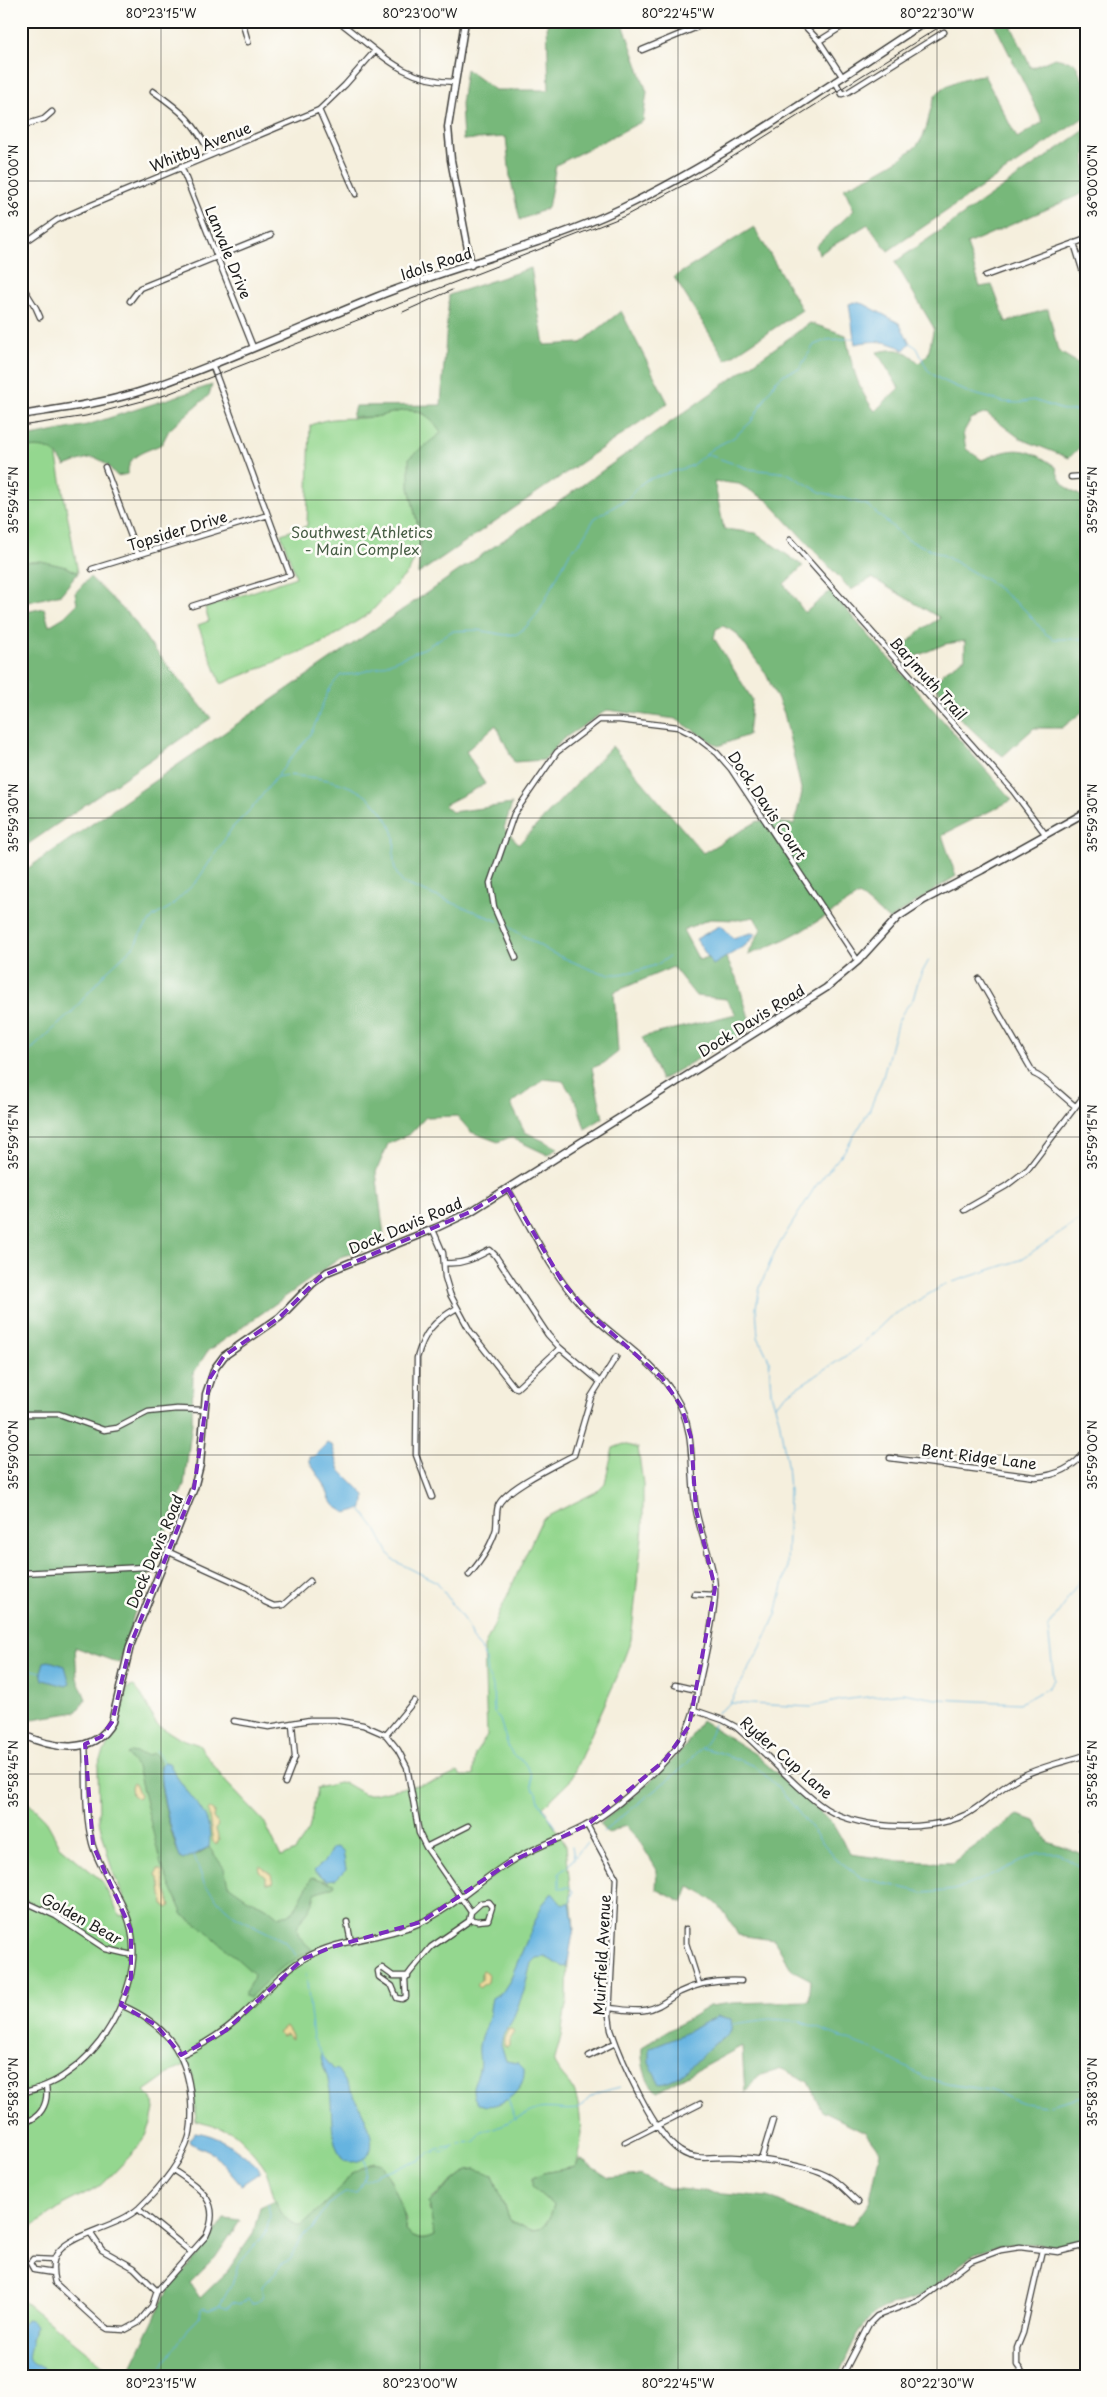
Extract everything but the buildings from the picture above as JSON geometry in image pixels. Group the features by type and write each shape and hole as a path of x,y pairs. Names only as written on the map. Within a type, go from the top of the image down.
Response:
{"street":[{"path":"242,21 248,42"},
{"path":"338,21 374,52 409,74 425,79 454,82"},
{"path":"465,21 448,127 451,160 470,265"},
{"path":"642,50 712,21"},
{"path":"800,21 819,41 842,76"},
{"path":"819,41 851,21"},
{"name":"Idols Road","path":"21,415 117,398 148,389 397,289 560,234 618,210 666,186 835,81 927,21"},
{"path":"835,81 842,94 848,92 944,32"},
{"name":"Whitby Avenue","path":"21,245 57,220 181,166 319,110 345,85 374,52"},
{"path":"153,91 178,108 199,130 211,155"},
{"path":"319,110 356,194"},
{"path":"21,126 44,119 52,112"},
{"name":"Lanvale Drive","path":"181,166 253,347"},
{"path":"130,301 140,288 271,235"},
{"path":"984,276 1086,239"},
{"path":"1074,243 1086,282"},
{"path":"21,284 40,317"},
{"path":"192,606 290,575 212,364"},
{"path":"105,467 138,555"},
{"path":"1070,477 1086,476"},
{"name":"Topsider Drive","path":"92,570 268,515"},
{"name":"Barjmuth Trail","path":"790,540 1013,791 1046,835"},
{"name":"Dock Davis Court","path":"516,958 494,907 490,883 514,814 557,752 599,720 618,720 678,727 692,734 718,753 858,962"},
{"name":"Dock Davis Road","path":"21,1734 60,1746 85,1744 101,1737 112,1722 130,1646 198,1476 208,1386 219,1361 280,1317 320,1277 358,1258 433,1230 470,1212 508,1189 826,988 858,962 898,917 924,900 1086,812"},
{"path":"1086,927 1086,941"},
{"path":"978,979 1034,1074 1043,1077 1053,1089 1075,1106"},
{"path":"964,1210 1006,1186 1028,1169 1086,1093"},
{"path":"181,2056 206,2044 225,2031 294,1965 322,1950 414,1925 432,1917 510,1862 587,1826 616,1805 674,1751 685,1734 694,1710 715,1595 713,1571 696,1510 690,1437 681,1406 662,1378 588,1312 562,1281 508,1189"},
{"path":"433,1230 446,1263 444,1277 457,1308 470,1331 514,1387 517,1388 560,1348"},
{"path":"446,1263 456,1264 469,1261 490,1250 495,1254 522,1297 560,1348 600,1381"},
{"path":"432,1497 416,1455 417,1358 421,1344 430,1327 440,1318 457,1308"},
{"path":"469,1576 490,1546 497,1523 498,1507 504,1498 521,1484 574,1455 591,1397 616,1357"},
{"path":"21,1414 59,1414 104,1430 117,1428 148,1412 177,1409 204,1410"},
{"name":"Bent Ridge Lane","path":"890,1458 1035,1477 1051,1476 1062,1472 1082,1457 1086,1450"},
{"path":"169,1552 248,1588 264,1602 274,1606 283,1605 310,1581"},
{"path":"21,1573 146,1567 162,1569"},
{"path":"694,1594 715,1595"},
{"path":"675,1685 697,1690"},
{"path":"386,1735 414,1701"},
{"name":"Ryder Cup Lane","path":"694,1710 723,1720 736,1727 812,1799 826,1809 848,1819 876,1825 938,1824 975,1809 1019,1778 1086,1755"},
{"path":"234,1721 260,1726 292,1724 310,1720 335,1720 363,1724 386,1735 398,1750 407,1767 419,1832 426,1847 471,1912"},
{"path":"285,1783 295,1757 292,1724"},
{"path":"21,2093 46,2086 66,2075 94,2048 121,2005 131,1978 131,1930 127,1916 97,1857 90,1834 85,1744"},
{"path":"426,1847 468,1826"},
{"name":"Muirfield Avenue","path":"587,1826 616,1878 610,2023 616,2043 656,2127 669,2143 689,2156 696,2158 733,2157 761,2160 822,2174 836,2181 858,2202"},
{"name":"Golden Bear","path":"21,1900 56,1916 106,1949 132,1955"},
{"path":"408,1976 393,1976 382,1968 378,1971 379,1977 388,1981 397,1998 402,1999 406,1997 405,1979 408,1976 431,1947 470,1918 471,1912 482,1903 488,1902 492,1907 488,1920 477,1921 470,1918"},
{"path":"347,1922 351,1942"},
{"path":"686,1929 686,1943 698,1984"},
{"path":"610,2008 652,2009 698,1984 741,1980"},
{"path":"121,2005 156,2025 181,2056 189,2084 191,2123 186,2146 173,2170 138,2209 125,2218 66,2244 54,2260 53,2273 56,2283 62,2291 100,2324 116,2331 132,2328 138,2323 152,2306 157,2291 206,2236 210,2228 212,2209 208,2200 198,2187 173,2170"},
{"path":"589,2056 616,2043"},
{"path":"21,2123 36,2117 42,2111 47,2098 46,2086"},
{"path":"625,2142 700,2104"},
{"path":"761,2160 773,2120"},
{"path":"138,2209 191,2252"},
{"path":"92,2234 102,2250 134,2268 157,2291"},
{"path":"842,2376 869,2324 877,2316 921,2299 970,2261 988,2253 1020,2248 1058,2252 1084,2246 1086,2254"},
{"path":"1024,2376 1017,2365 1017,2348 1023,2333 1042,2250"},
{"path":"53,2273 34,2270 30,2263 33,2258 54,2260"}],"highlighted area":[{"path":"508,1189 562,1281 588,1312 662,1378 681,1406 691,1437 696,1510 715,1588 689,1726 665,1760 587,1825 510,1862 421,1922 332,1947 303,1959 225,2031 181,2055 156,2025 121,2005 131,1978 131,1930 93,1845 85,1744 101,1737 112,1722 130,1646 194,1488 210,1378 224,1356 280,1317 320,1277 470,1212"}],"green space":[{"path":"547,21 622,21 647,92 643,121 556,165 548,208 520,220 510,177 506,137 463,140 461,104 466,69 495,90 549,90"},
{"path":"993,21 1009,21 1031,68 1055,58 1075,63 1086,87 1086,116 888,251 868,224 819,254 816,246 854,210 844,188 889,165 914,148 925,131 934,99 948,85 963,79 984,75 1017,138 1043,122"},
{"path":"1085,130 1086,192 967,244 980,287 992,285 1006,322 1048,309 1058,351 1086,368 1086,435 1080,447 1069,458 1021,439 986,413 971,419 963,433 966,449 982,460 1003,452 1020,450 1037,455 1056,467 1057,473 1066,487 1086,498 1082,537 1085,576 1082,617 1086,618 1086,709 1062,728 1034,728 1003,756 947,706 935,684 945,671 965,658 965,641 945,644 912,658 905,645 921,630 940,618 872,578 851,590 767,500 739,484 714,481 724,529 756,533 803,566 784,584 805,613 830,591 1012,800 942,835 956,876 889,920 859,895 778,943 748,955 761,929 754,917 737,920 710,919 683,930 699,960 723,952 738,981 752,1028 661,1080 642,1037 736,1014 726,999 696,996 673,967 614,992 618,1052 604,1063 592,1068 603,1118 585,1129 577,1103 563,1081 544,1079 511,1104 525,1132 558,1148 548,1155 510,1137 498,1142 471,1132 457,1116 426,1117 410,1134 388,1144 376,1172 385,1244 343,1256 207,1352 193,1374 192,1423 184,1485 135,1611 119,1663 75,1647 77,1678 86,1699 76,1712 21,1721 21,873 557,503 810,323 846,335 859,385 875,411 899,388 877,352 900,350 909,354 919,363 928,354 934,328 895,262","holes":["723,626 735,632 765,672 784,713 802,793 794,824 758,821 703,853 612,746 519,844 504,828 512,804 452,812 444,805 485,784 466,751 496,725 514,762 544,760 563,739 607,710 676,719 718,746 748,735 752,699 714,638 716,629"]},
{"path":"754,227 802,310 726,360 674,277"},
{"path":"531,268 544,345 581,343 621,311 668,403 418,574 421,539 409,487 409,458 441,433 428,417 415,411 400,411 377,417 352,417 355,406 441,405 449,295"},
{"path":"212,385 209,395 169,430 162,444 134,458 129,467 128,474 117,476 99,459 88,458 65,466 56,454 47,449 36,447 21,448 21,438 87,425"},
{"name":"Southwest Athletics - Main Complex","path":"406,410 427,416 434,422 441,433 409,487 421,539 409,571 370,613 322,643 221,684 198,625 209,621 205,608 296,577 281,534 307,526 310,426 326,420 379,416"},
{"path":"43,447 56,452 78,573 66,567 26,562 21,567 21,448"},
{"path":"41,561 66,567 78,573 61,594 21,604 21,567 26,562"},
{"path":"90,577 133,619 150,644 211,718 21,849 21,613 44,608 49,626 64,617 77,604 75,593"},
{"path":"624,1444 638,1448 643,1484 643,1528 631,1640 617,1677 570,1781 543,1807 566,1846 574,1928 568,1954 567,1999 554,2063 574,2091 579,2108 581,2130 580,2151 575,2167 543,2173 554,2206 548,2223 540,2229 528,2230 510,2220 493,2175 475,2169 467,2170 432,2198 429,2209 433,2220 434,2236 430,2238 418,2239 408,2234 405,2231 406,2219 402,2210 353,2172 329,2200 301,2226 292,2223 280,2212 264,2168 246,2145 229,2131 196,2121 193,2077 189,2063 176,2069 145,2091 152,2098 154,2109 146,2136 132,2154 102,2185 64,2204 21,2235 21,1796 45,1819 60,1846 101,1880 120,1916 131,1913 112,1870 99,1821 98,1766 123,1707 127,1688 134,1686 142,1696 156,1724 177,1737 199,1745 226,1782 265,1823 281,1857 295,1851 309,1830 317,1788 343,1782 364,1794 373,1794 441,1780 458,1772 461,1776 473,1776 475,1754 487,1736 484,1647 542,1519 596,1492 605,1483 613,1448"},
{"path":"701,1720 755,1754 832,1823 850,1854 900,1861 952,1863 1018,1815 1035,1821 1048,1842 1086,1855 1086,2238 1065,2244 1010,2244 975,2255 920,2296 891,2305 874,2314 858,2334 838,2376 127,2376 169,2288 201,2252 224,2219 240,2221 215,2258 190,2283 200,2298 226,2273 253,2234 260,2207 275,2200 282,2214 291,2223 301,2226 339,2190 353,2172 374,2162 382,2164 394,2188 404,2214 405,2231 418,2239 434,2236 429,2202 467,2170 476,2169 493,2175 510,2220 526,2228 538,2230 546,2223 554,2206 532,2187 532,2178 543,2173 575,2167 580,2159 609,2178 640,2175 668,2188 768,2197 822,2221 853,2226 869,2203 880,2152 865,2132 822,2111 808,2082 782,2069 758,2076 745,2093 742,2046 657,2092 649,2083 645,2072 642,2060 642,2047 709,2006 733,2003 809,2001 811,1980 792,1970 774,1940 738,1935 719,1906 707,1896 689,1887 683,1903 656,1889 657,1870 638,1839 625,1825 608,1834 599,1824 642,1789 685,1747"},
{"path":"131,1752 147,1755 154,1753 159,1760 161,1786 167,1813 181,1859 198,1854 209,1847 224,1868 228,1885 248,1899 266,1907 277,1916 290,1914 294,1911 312,1877 335,1884 315,1893 313,1903 298,1927 298,1933 312,1949 277,1971 249,1998 245,1996 245,1992 254,1974 204,1929 183,1915 161,1865 137,1767 127,1755"},
{"path":"21,2299 117,2376 21,2376"}],"sand":[{"path":"133,1783 136,1785 140,1796 138,1799 132,1795 131,1787"},
{"path":"210,1808 214,1811 213,1818 218,1824 216,1830 219,1839 216,1845 213,1842 208,1810"},
{"path":"260,1866 271,1874 273,1883 266,1883 266,1877 259,1872"},
{"path":"158,1869 162,1871 171,1905 169,1908 163,1905 161,1885 156,1874"},
{"path":"483,1971 488,1975 487,1982 479,1988 477,1984 481,1980 481,1972"},
{"path":"286,2026 292,2035 292,2039 286,2034 282,2036 278,2033"},
{"path":"512,2029 514,2032 510,2038 510,2045 507,2047 504,2045 504,2039 508,2030"}],"water":[{"path":"854,302 864,304 899,323 910,343 904,350 892,344 881,342 855,344 849,304"},
{"path":"721,925 733,938 751,933 756,934 746,945 713,965 696,939"},
{"path":"327,1443 332,1445 340,1470 365,1495 365,1502 361,1509 346,1513 335,1506 324,1484 310,1463 310,1457 315,1456"},
{"path":"49,1661 65,1666 70,1684 66,1686 43,1680 41,1672 44,1662"},
{"path":"163,1762 169,1763 202,1810 209,1826 209,1847 183,1860 180,1858 163,1793 161,1769"},
{"path":"336,1847 343,1851 346,1869 336,1879 327,1880 314,1871 327,1858 332,1848"},
{"path":"552,1893 561,1903 570,1902 574,1928 567,1966 564,1967 545,1957 536,1958 531,1963 524,1991 512,2021 503,2035 501,2044 506,2061 518,2063 524,2069 523,2080 509,2098 490,2106 482,2105 476,2100 473,2088 480,2066 479,2049 481,2036 488,2021 492,1998 503,1991 509,1982 542,1905"},
{"path":"718,2016 731,2019 732,2027 729,2034 712,2045 681,2075 660,2084 649,2063 649,2048 681,2035"},
{"path":"321,2054 334,2070 337,2069 342,2076 356,2099 368,2126 371,2149 366,2157 361,2160 344,2161 338,2152 333,2132 330,2090"},
{"path":"195,2132 213,2136 230,2145 259,2168 259,2173 241,2185 214,2154 190,2143 189,2140"},
{"path":"26,2319 31,2320 35,2326 29,2359 31,2362 58,2376 21,2376 21,2326"}],"waterway":[{"path":"21,1059 72,1012 106,972 135,945 140,934 153,917 170,907 197,881 232,828 253,807 306,740 312,731 328,693 341,675 355,674 380,667 425,648 452,631 478,630 505,635 517,634 538,613 570,552 580,542 595,518 630,497 635,489 646,480 691,466 713,448 733,438 751,422 775,382 784,374 799,369 814,345 826,340 856,338"},
{"path":"910,343 917,348 927,369 936,377 967,392 1004,402 1018,403 1033,400 1066,411 1086,410"},
{"path":"706,454 749,469 787,473 820,492 867,505 908,540 945,556 990,582 1024,609 1046,634 1054,639 1086,639"},
{"path":"277,777 293,776 322,779 346,785 368,797 385,816 392,829 395,842 395,868 403,883 498,921"},
{"path":"504,924 552,953 592,970 607,974 620,974 641,970 656,965 669,957"},
{"path":"717,1713 730,1703 762,1645 776,1614 787,1569 789,1491 787,1464 779,1419 771,1393 769,1360 758,1337 756,1307 760,1287 775,1251 815,1187 846,1149 869,1111 883,1077 897,1024 913,999 919,978 929,960"},
{"path":"953,1282 1020,1260 1086,1216"},
{"path":"775,1405 787,1394 858,1348 890,1317 946,1284"},
{"path":"360,1508 377,1531 389,1554 395,1561 437,1582 468,1626 472,1639 481,1649 486,1660 488,1675 493,1686 494,1712 500,1720 509,1749 513,1755 524,1762 531,1774 532,1788 537,1792 539,1802 556,1827"},
{"path":"731,1703 811,1707 841,1700 903,1693 936,1699 1020,1703 1048,1688 1054,1680 1048,1628 1086,1571"},
{"path":"21,1667 41,1672"},
{"path":"603,1832 686,1765 706,1742 714,1724"},
{"path":"702,1748 755,1766 778,1787 835,1858 862,1878 925,1893 954,1890 993,1875 1037,1853 1058,1853 1086,1871"},
{"path":"156,1750 163,1762"},
{"path":"570,1903 573,1891 569,1887 559,1888 559,1873 567,1867 587,1842"},
{"path":"572,1846 574,1857"},
{"path":"194,1855 204,1883 218,1901 235,1916 284,1941 296,1955"},
{"path":"306,1974 313,2038 326,2062"},
{"path":"732,2024 770,2019 799,2021 872,2049 924,2077 947,2084 989,2090 1024,2103 1045,2106 1086,2095"},
{"path":"459,2143 474,2142 482,2131 497,2127 539,2109 579,2108 594,2095 620,2087"},
{"path":"507,2097 516,2120"},
{"path":"433,2153 447,2151 453,2145"},
{"path":"364,2181 380,2173 418,2161 437,2149 454,2145"},
{"path":"155,2376 187,2329 200,2316 201,2309 204,2307 210,2309 220,2305 228,2308 232,2302 240,2304 248,2298 252,2303 257,2302 263,2296 262,2286 276,2273 280,2264 290,2260 302,2236 313,2229 327,2205 345,2193 356,2193 364,2177 364,2159"},
{"path":"220,2305 232,2284 238,2265 266,2232 270,2216 268,2203"}],"railway":[{"path":"21,426 86,416 165,395 625,216 710,171 949,21"},
{"path":"403,312 452,290"}]}
